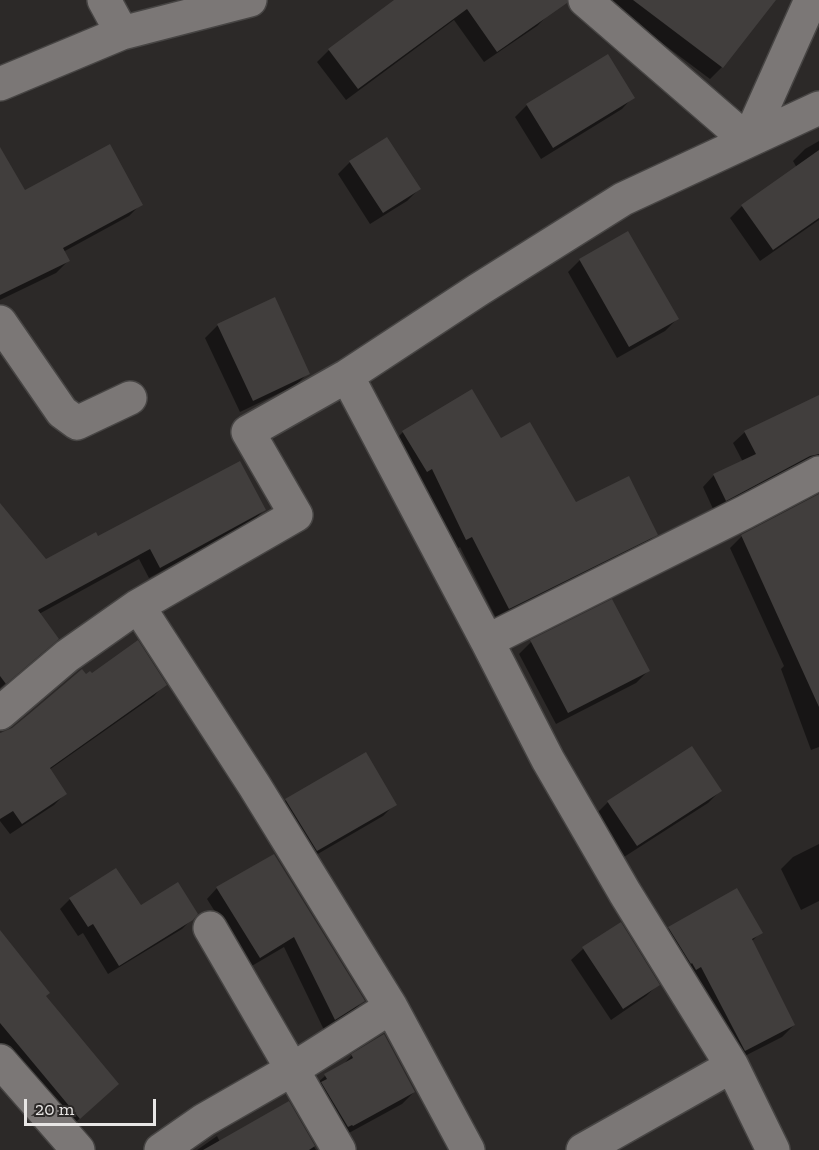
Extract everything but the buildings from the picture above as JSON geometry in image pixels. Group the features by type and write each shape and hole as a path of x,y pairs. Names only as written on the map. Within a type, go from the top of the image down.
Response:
{"street":[{"path":"104,0 122,33"},
{"path":"0,84 122,33 250,0"},
{"path":"585,0 748,141"},
{"path":"748,141 811,0"},
{"path":"0,713 67,656 138,606 296,515 248,432 347,376 623,199 819,108"},
{"path":"0,322 62,412 77,423 130,398"},
{"path":"347,376 554,770 732,1066 773,1150"},
{"path":"487,641 819,473"},
{"path":"138,606 254,785 391,1007 468,1150"},
{"path":"210,927 339,1150"},
{"path":"161,1150 204,1120 293,1069 391,1007"},
{"path":"0,1061 78,1150"},
{"path":"583,1150 732,1066"}]}
